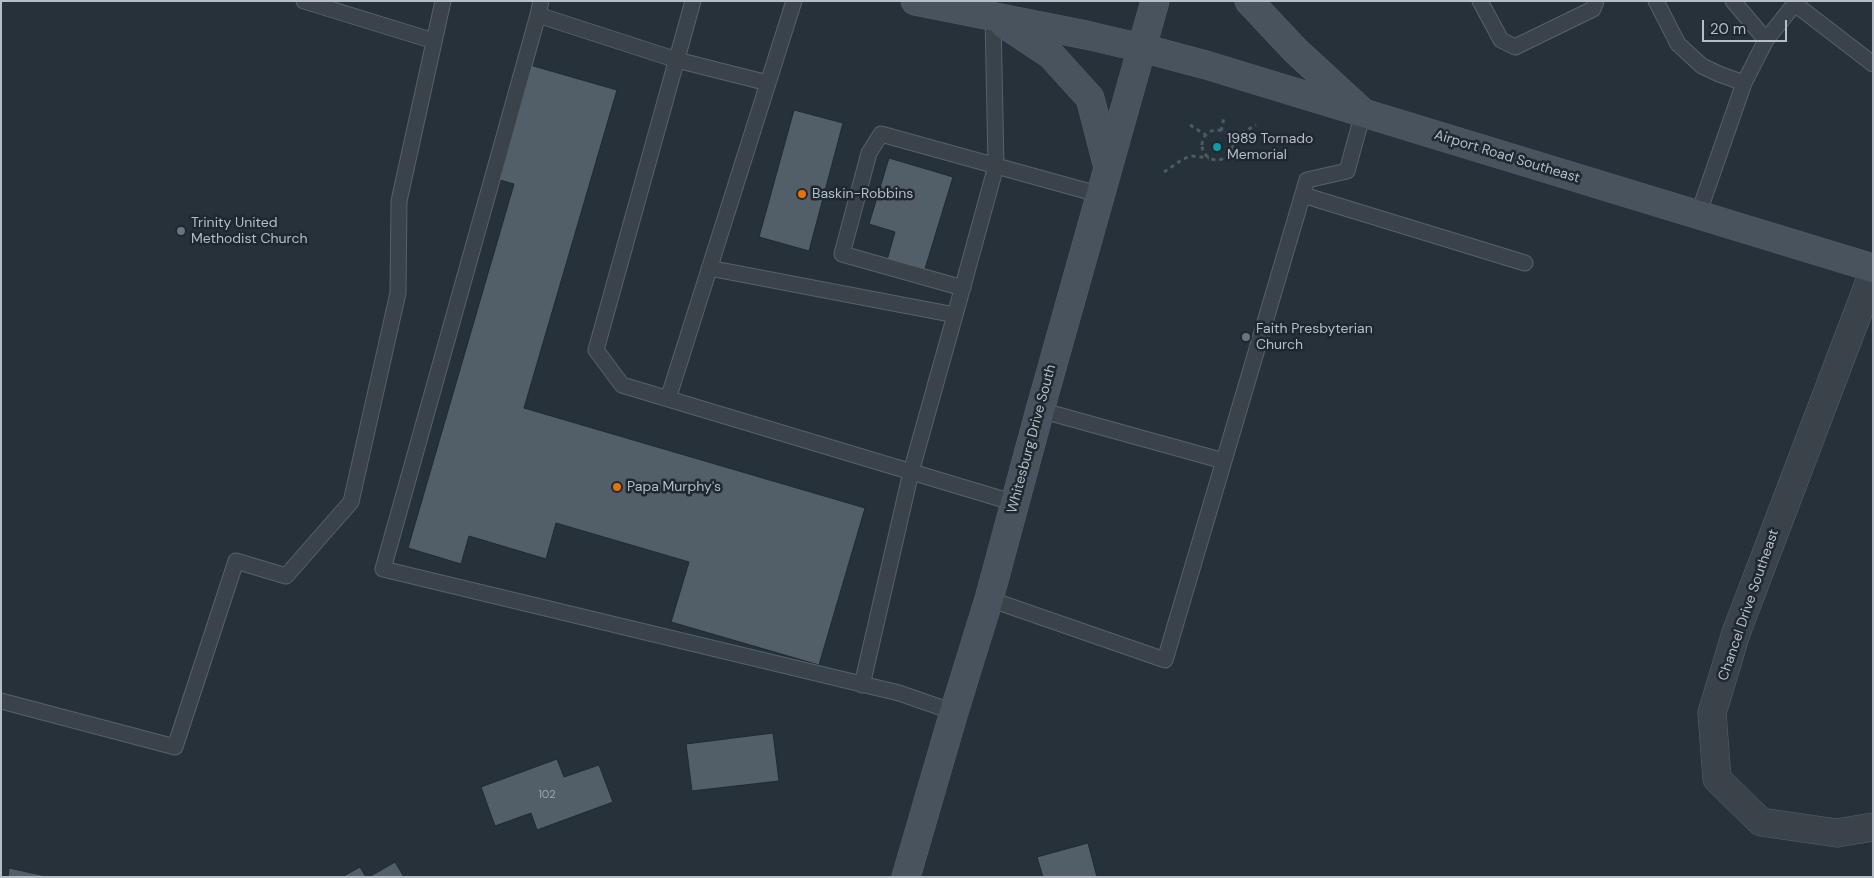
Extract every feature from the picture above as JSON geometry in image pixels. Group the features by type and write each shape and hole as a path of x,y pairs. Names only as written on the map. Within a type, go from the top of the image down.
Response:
{"main road":[{"name":"Airport Road Southeast","path":"915,1 1142,48 1206,65 1873,268"},
{"name":"Whitesburg Drive South","path":"906,877 989,599 1014,503 1155,1"},
{"path":"1249,1 1296,51 1364,113"},
{"path":"993,17 1051,55 1090,98 1108,165"}],"street":[{"name":"Chancel Drive Southeast","path":"1873,273 1736,633 1712,713 1717,779 1761,822 1837,832 1873,827"}],"lane":[{"path":"304,1 434,41"},
{"path":"1,700 175,747 236,561 286,576 351,502 398,293 399,201 443,1"},
{"path":"693,1 596,350 622,385 1014,503"},
{"path":"668,399 794,1"},
{"path":"1480,1 1501,40 1515,48 1593,8 1596,1"},
{"path":"1656,1 1678,44 1702,66 1744,83"},
{"path":"1733,1 1766,40"},
{"path":"1698,215 1744,83 1766,40 1796,3 1873,64"},
{"path":"768,83 677,60 539,8 383,569 899,693 954,712"},
{"path":"862,685 911,472 996,166 993,17"},
{"path":"989,599 1165,660 1307,180 1347,170 1364,113"},
{"path":"963,288 842,254 869,153 881,134 1101,195"},
{"path":"1303,195 1525,264"},
{"path":"709,268 955,316"},
{"path":"1040,410 1224,461"}],"path":[{"path":"1221,131 1224,118"},
{"path":"1190,125 1206,135"},
{"path":"1164,172 1183,159 1192,156 1214,160 1224,158 1231,151 1240,134 1256,125"},
{"path":"1210,158 1203,152 1202,147 1206,135 1211,131 1221,131 1229,137 1232,146"}],"building":[{"path":"530,65 617,90 524,408 865,508 819,665 671,622 689,562 556,523 546,559 469,536 461,564 408,548 514,184 496,179"},
{"path":"794,110 843,123 809,251 759,237"},
{"path":"889,158 953,177 924,272 887,260 895,232 869,224"},
{"path":"773,733 779,781 692,791 686,744"},
{"path":"557,759 564,777 599,765 613,802 537,830 531,813 495,826 481,787"},
{"path":"1088,843 1097,877 1043,877 1037,857"},
{"path":"395,862 404,877 369,877"},
{"path":"360,867 366,877 342,877"},
{"path":"9,868 46,876 45,877 8,877"}],"place":[{"name":"1989 Tornado Memorial","path":"1217,147"},
{"name":"Baskin-Robbins","path":"802,194"},
{"name":"Trinity United Methodist Church","path":"181,231"},
{"name":"Faith Presbyterian Church","path":"1246,337"},
{"name":"Papa Murphy's","path":"617,487"}]}
